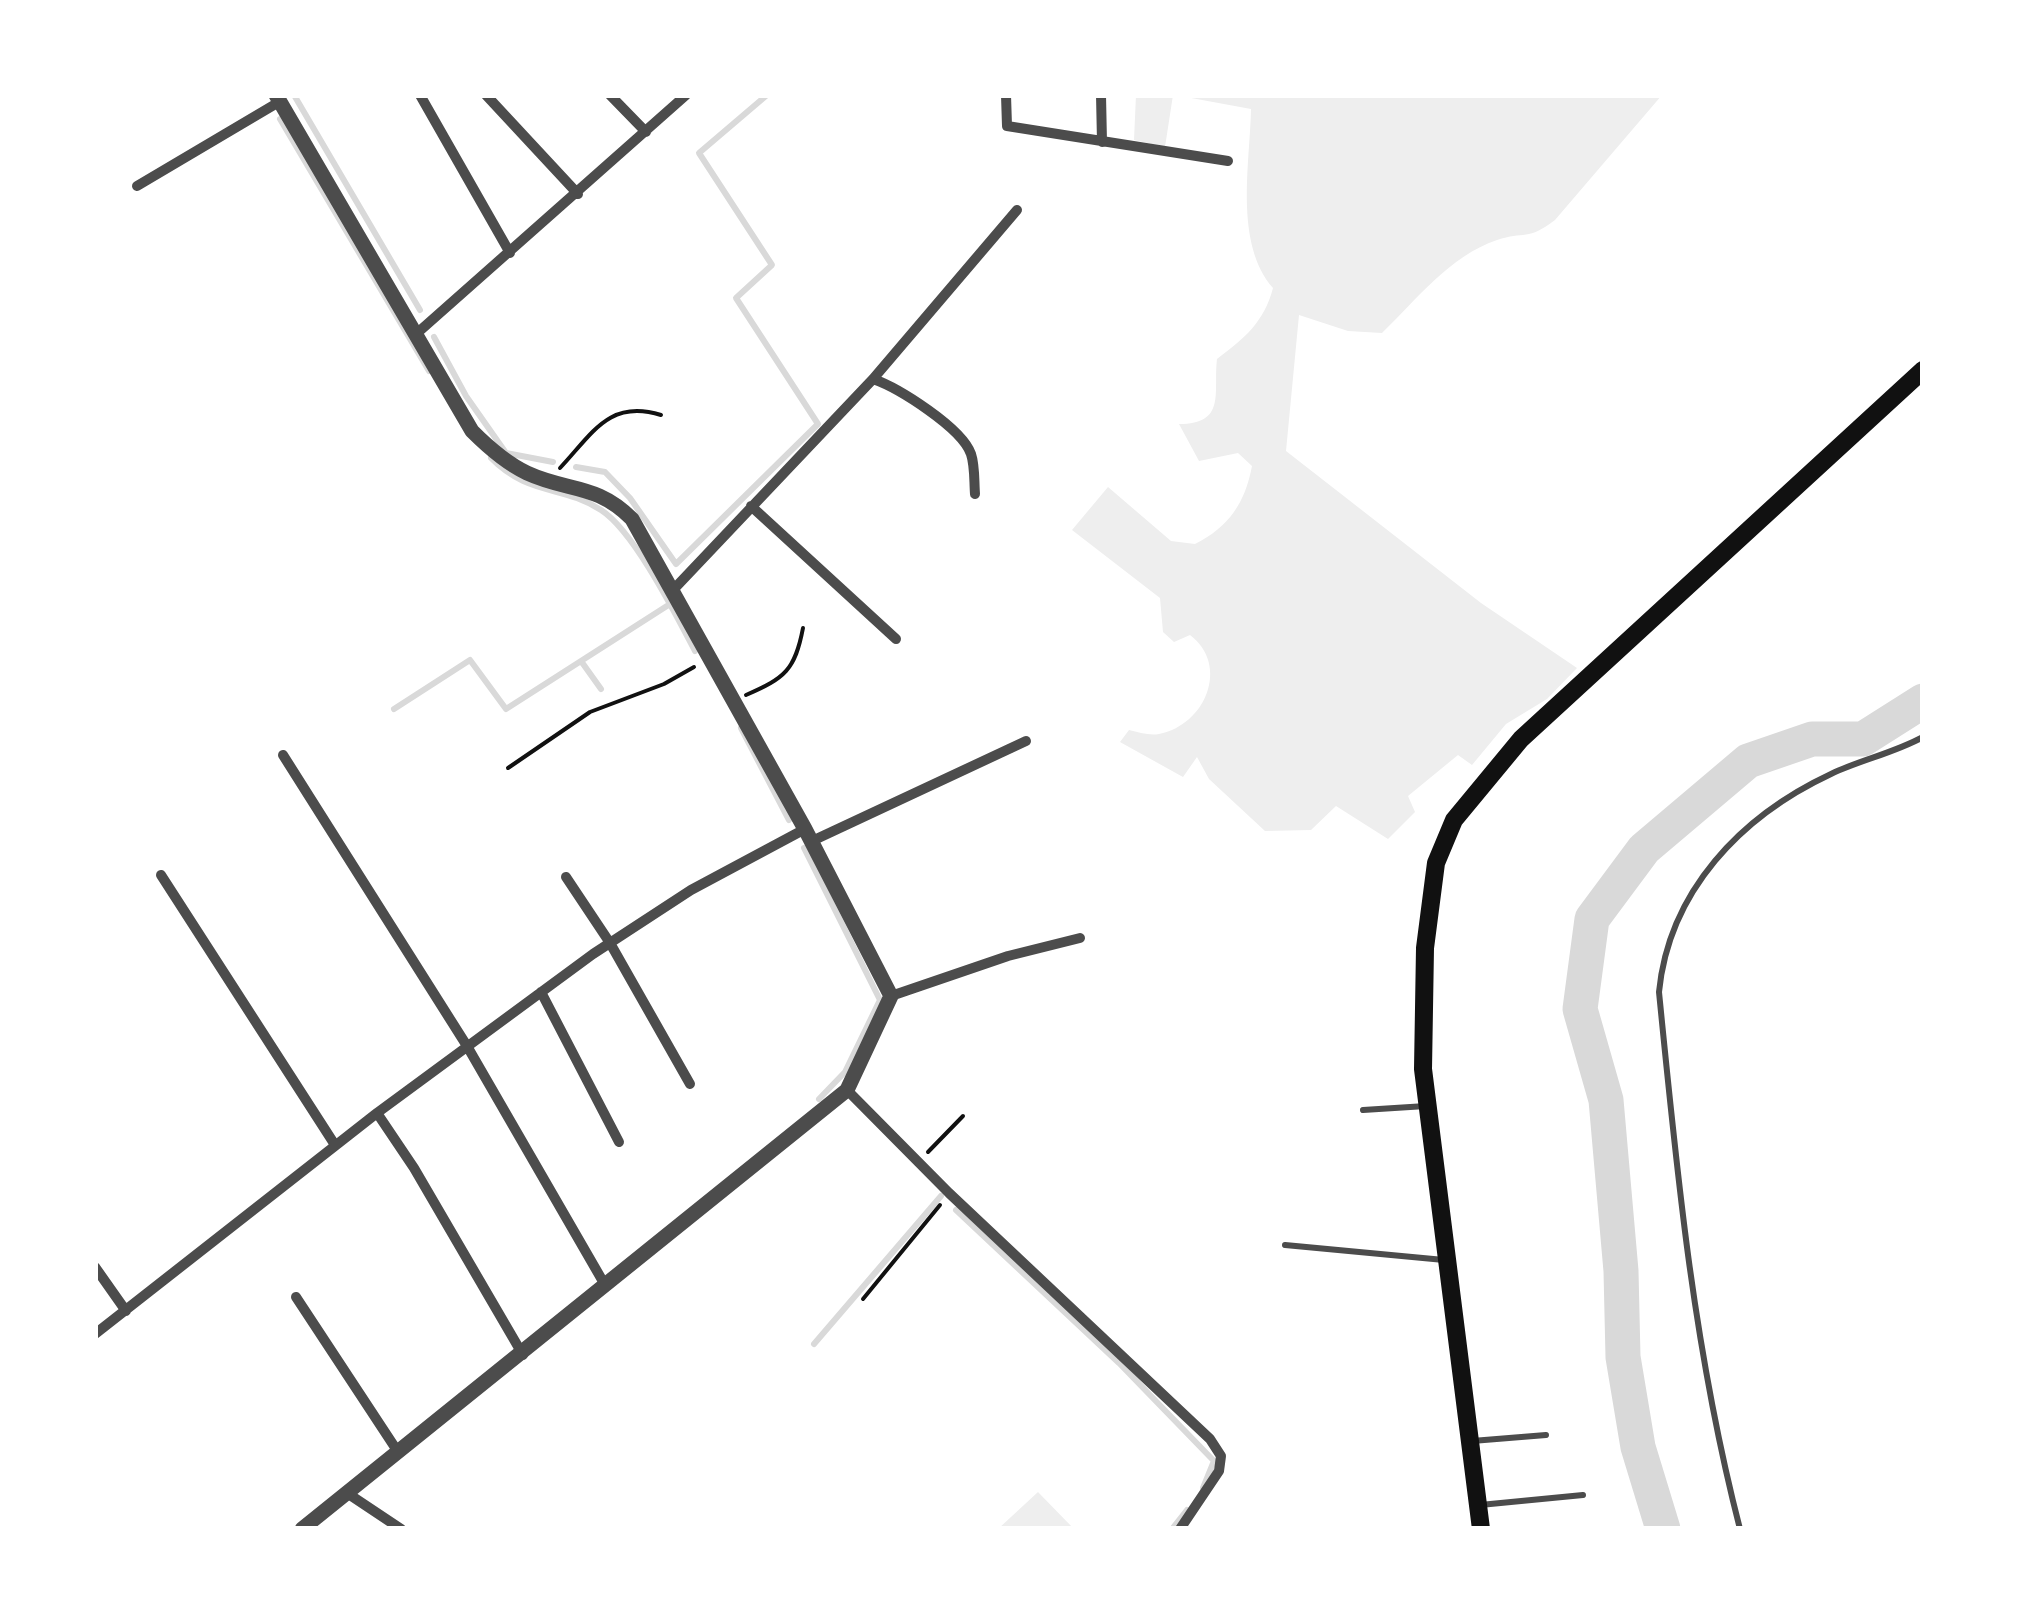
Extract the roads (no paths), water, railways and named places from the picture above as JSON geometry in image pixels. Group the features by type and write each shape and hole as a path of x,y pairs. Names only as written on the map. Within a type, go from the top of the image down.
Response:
{"main road":[{"path":"1481,1529 1427,1106 1425,948 1436,863 1454,820 1522,738 1923,370"}],"street":[{"path":"420,95 510,253"},
{"path":"486,95 578,194"},
{"path":"610,95 646,132"},
{"path":"414,335 686,95"},
{"path":"1006,95 1008,126 1228,160"},
{"path":"1101,95 1102,142"},
{"path":"137,186 278,98 472,430 514,466 594,490 614,501 632,519 808,835 891,996"},
{"path":"673,590 873,379 1016,210"},
{"path":"873,379 910,396 964,442 972,456 975,494"},
{"path":"751,506 896,639"},
{"path":"95,1334 377,1113 541,992 691,890 1026,741"},
{"path":"284,755 467,1046 605,1285"},
{"path":"161,876 335,1146"},
{"path":"566,877 610,944 690,1084"},
{"path":"302,1529 848,1090 891,996 1008,956 1080,938"},
{"path":"541,992 620,1142"},
{"path":"848,1090 950,1193 1190,1415 1210,1439 1222,1456 1218,1471 1180,1529"},
{"path":"377,1113 414,1168 522,1355"},
{"path":"95,1268 126,1310"},
{"path":"296,1297 398,1452"},
{"path":"347,1493 401,1529"}],"lane":[{"path":"1740,1529 1710,1414 1684,1248 1658,992 1662,964 1687,900 1726,845 1766,813 1829,774 1923,737"},
{"path":"1363,1110 1427,1106"},
{"path":"1285,1245 1445,1260"},
{"path":"1472,1441 1546,1435"},
{"path":"1480,1505 1583,1495"}],"waterway":[{"path":"294,95 420,310"},
{"path":"576,467 605,472 630,498 676,564 818,424 736,298 772,265 699,153 767,95"},
{"path":"280,119 429,371"},
{"path":"434,337 466,396 506,453 553,462"},
{"path":"491,458 518,479 587,502 614,521 653,575 695,651"},
{"path":"601,689 581,661 670,604"},
{"path":"394,709 470,660 506,709 581,661"},
{"path":"1663,1529 1638,1447 1623,1357 1621,1271 1606,1100 1580,1009 1592,919 1644,849 1748,761 1812,739 1863,739 1923,701"},
{"path":"741,728 789,820"},
{"path":"804,848 880,1000 845,1072 819,1099"},
{"path":"814,1344 941,1196"},
{"path":"956,1210 1119,1363 1214,1461 1203,1488"},
{"path":"1172,1529 1187,1510"}]}
